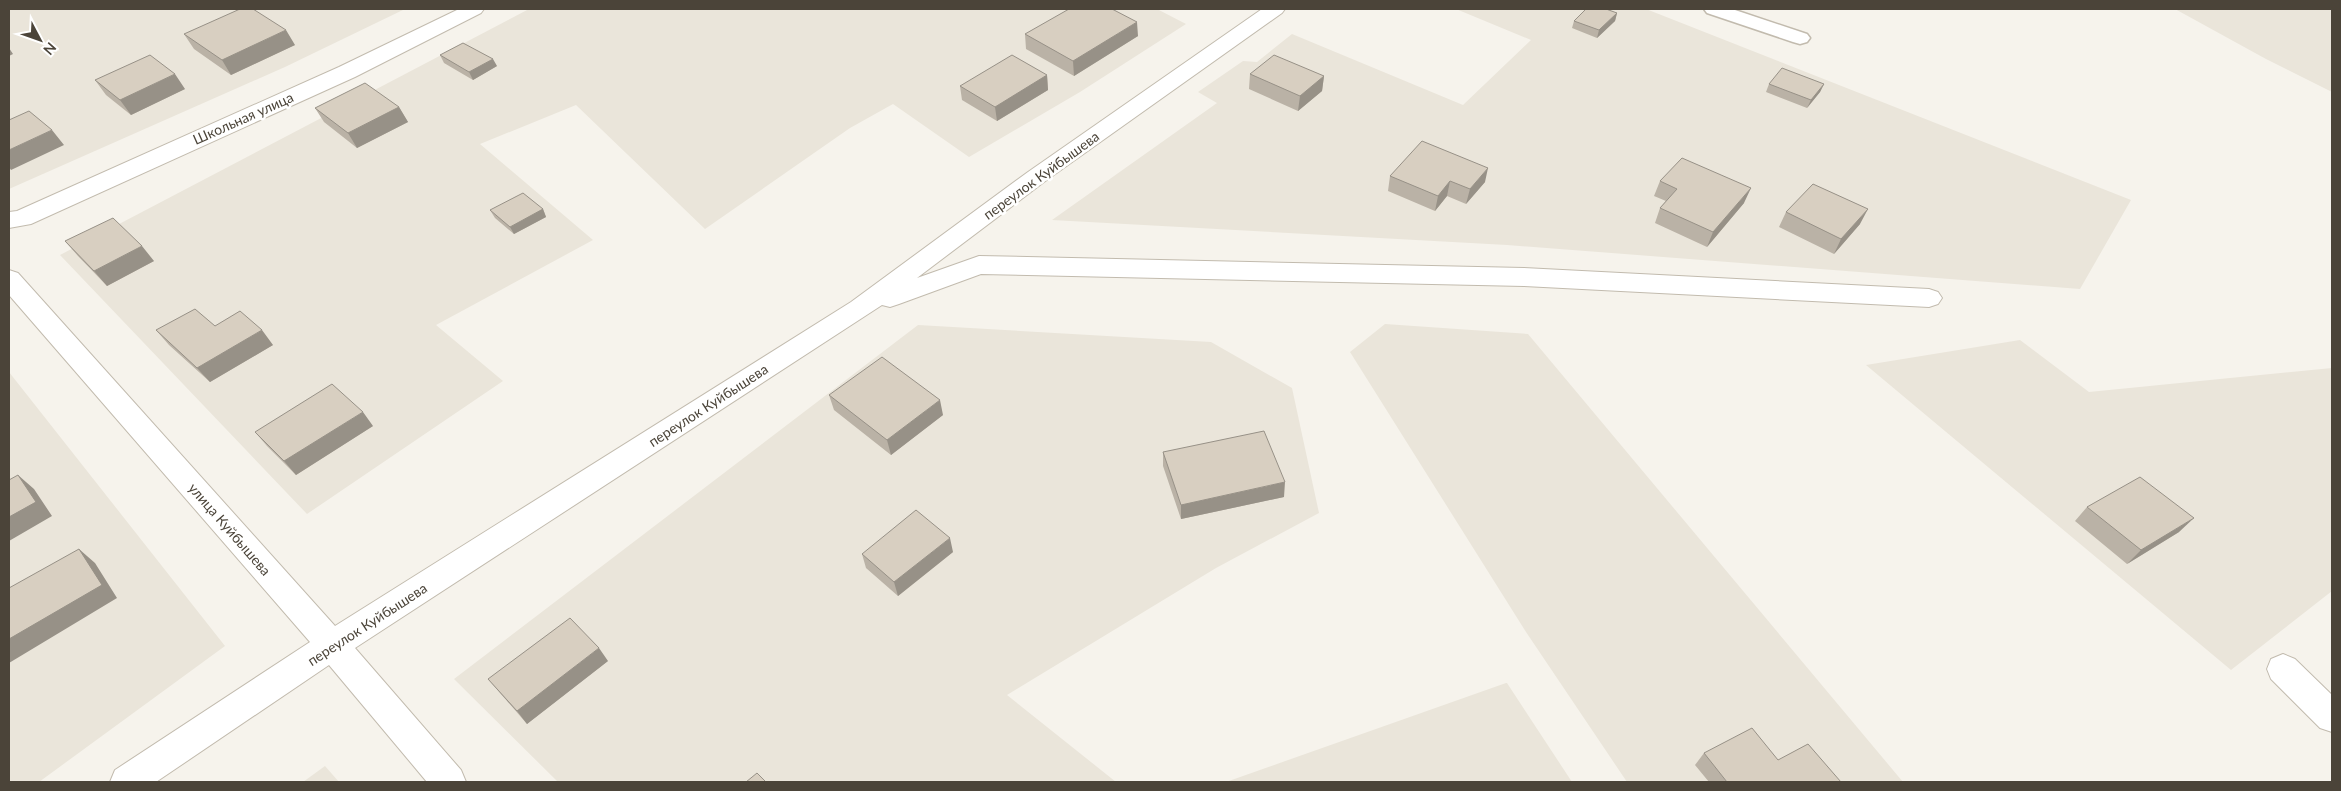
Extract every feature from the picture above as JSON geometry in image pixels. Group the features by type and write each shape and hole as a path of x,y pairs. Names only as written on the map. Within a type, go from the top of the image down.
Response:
{"street":[{"name":"Школьная улица","path":"9,220 31,214 338,76 474,9"},
{"name":"переулок Куйбышева","path":"127,782 332,645 860,308 1036,177 1275,9"},
{"path":"860,308 978,265 1524,277 1929,298"},
{"name":"улица Куйбышева","path":"9,279 332,645 449,782"},
{"path":"2283,669 2332,717"}],"lane":[{"path":"1714,9 1800,38"}],"shaded area":[{"path":"9,9 405,9 285,67 9,189"},
{"path":"529,9 1157,9 1186,24 1080,92 969,157 893,104 850,128 705,229 576,105 480,144 593,240 436,325 503,381 307,514 60,255"},
{"path":"1456,9 1646,9 2131,200 2080,289 1507,245 1052,220 1217,103 1198,92 1243,61 1257,62 1292,34 1463,105 1531,40"},
{"path":"2175,9 2332,9 2332,92 2266,59"},
{"path":"1385,324 1528,334 1903,782 1627,782 1526,632 1350,352"},
{"path":"918,325 1211,342 1292,388 1319,513 1216,568 1007,695 1116,782 558,782 454,679"},
{"path":"2020,340 2089,392 2332,368 2332,591 2231,670 1866,365"},
{"path":"9,372 225,646 39,782 9,782"},
{"path":"1506,683 1572,782 1226,782"},
{"path":"325,766 339,782 303,782"}],"building":[{"path":"240,9 253,9 286,30 222,60 184,34"},
{"path":"1069,9 1112,9 1137,22 1073,61 1025,34"},
{"path":"1586,9 1606,9 1617,13 1599,30 1574,21"},
{"path":"463,43 493,59 469,72 440,55"},
{"path":"150,55 175,74 120,100 95,80"},
{"path":"1012,55 1047,75 995,107 960,86"},
{"path":"1274,55 1324,76 1300,96 1250,74"},
{"path":"1782,68 1824,84 1811,100 1769,84"},
{"path":"365,83 399,107 348,133 315,108"},
{"path":"29,111 52,130 9,150 9,120"},
{"path":"1422,141 1488,168 1470,189 1450,181 1438,196 1390,176"},
{"path":"1682,158 1751,188 1713,232 1660,208 1677,189 1660,181"},
{"path":"1813,184 1868,209 1841,239 1786,212"},
{"path":"523,193 543,209 510,227 490,210"},
{"path":"113,218 142,246 94,271 65,241"},
{"path":"195,309 215,326 240,311 262,330 197,368 156,330"},
{"path":"882,357 940,400 887,440 829,395"},
{"path":"332,384 363,412 284,461 255,432"},
{"path":"1264,431 1285,482 1181,505 1163,452"},
{"path":"18,475 36,502 9,517 9,480"},
{"path":"2140,477 2194,518 2141,550 2087,507"},
{"path":"916,510 950,538 894,582 862,554"},
{"path":"79,549 102,585 9,639 9,588"},
{"path":"570,618 599,648 517,711 488,679"},
{"path":"1752,728 1778,760 1808,744 1841,782 1727,782 1704,753"},
{"path":"757,773 766,782 746,782"}]}
